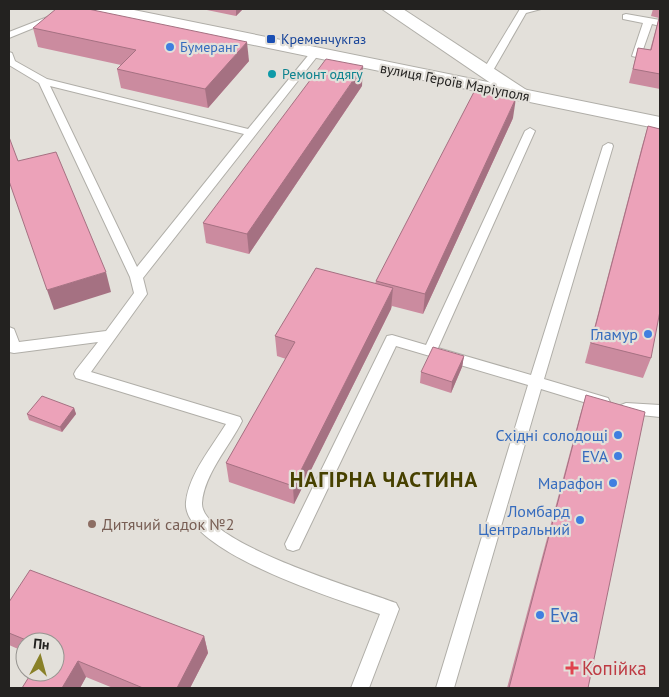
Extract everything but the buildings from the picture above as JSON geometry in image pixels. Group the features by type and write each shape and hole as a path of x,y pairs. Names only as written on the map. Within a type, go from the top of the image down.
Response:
{"street":[{"name":"вулиця Героїв Маріуполя","path":"104,9 314,54 660,123"},
{"path":"392,9 521,95"}],"lane":[{"path":"487,72 522,11 536,9"},
{"path":"626,17 660,23"},
{"path":"9,35 53,18"},
{"path":"637,56 648,21"},
{"path":"136,277 314,54"},
{"path":"9,56 11,62 43,81 251,133"},
{"path":"43,81 136,277 141,294 81,374 235,421 196,492 194,510 208,530 278,570 390,610 360,688"},
{"path":"430,351 530,131"},
{"path":"445,688 608,146"},
{"path":"9,332 14,348 111,335"},
{"path":"293,544 392,340 633,411 660,411"}],"place":[{"name":"Кременчукгаз","path":"271,39"},
{"name":"Бумеранг","path":"170,47"},
{"name":"Ремонт одягу","path":"272,74"},
{"name":"Гламур","path":"648,334"},
{"name":"Східні солодощі","path":"618,435"},
{"name":"EVA","path":"618,456"},
{"name":"Марафон","path":"613,483"},
{"name":"Ломбард Центральний","path":"580,520"},
{"name":"Дитячий садок №2","path":"92,524"},
{"name":"Eva","path":"540,615"},
{"name":"Копійка","path":"572,668"}],"district":[{"name":"НАГІРНА ЧАСТИНА","path":"384,479"}]}
